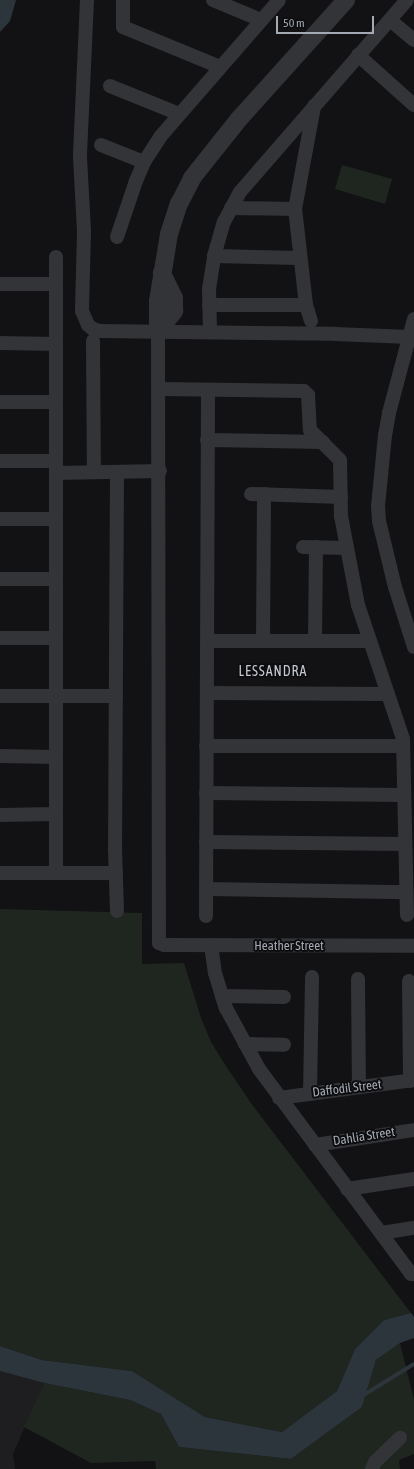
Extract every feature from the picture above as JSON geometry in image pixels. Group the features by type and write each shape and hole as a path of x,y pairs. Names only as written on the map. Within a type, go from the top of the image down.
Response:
{"street":[{"path":"87,0 80,157 84,232 82,311 84,319 93,329 100,331 335,334 410,337"},
{"path":"123,0 123,27 220,67"},
{"path":"213,0 261,20"},
{"path":"117,237 126,206 144,162 160,136 279,0"},
{"path":"0,461 94,472 160,471 158,301 169,234 179,204 192,178 235,125 346,0"},
{"path":"210,329 209,305 211,272 214,256 218,240 231,208 240,192 407,0"},
{"path":"390,20 414,40"},
{"path":"358,55 414,105"},
{"path":"110,86 179,114"},
{"path":"311,321 306,305 294,209 314,106"},
{"path":"102,145 144,162"},
{"path":"231,208 294,209"},
{"path":"214,256 300,258"},
{"path":"56,257 56,873"},
{"path":"0,284 56,284"},
{"path":"209,305 306,305"},
{"path":"414,319 388,413 378,506 378,521 395,587 414,647"},
{"path":"93,341 94,472"},
{"path":"0,343 56,344"},
{"path":"159,389 304,391 308,395 310,430 340,460 341,516 358,605 403,739 407,915"},
{"path":"206,916 208,390"},
{"path":"0,402 56,402"},
{"path":"207,440 323,442"},
{"name":"Heather Street","path":"160,471 158,942 164,946 414,946"},
{"path":"117,472 117,911"},
{"path":"263,641 258,494 341,497"},
{"path":"0,519 56,519"},
{"path":"314,641 309,547 347,548"},
{"path":"0,579 56,579"},
{"path":"0,638 56,638"},
{"path":"207,641 370,641"},
{"path":"207,693 388,694"},
{"path":"0,696 116,696"},
{"path":"206,746 403,746"},
{"path":"0,756 56,757"},
{"path":"206,793 404,795"},
{"path":"0,815 56,814"},
{"path":"206,842 405,844"},
{"path":"0,873 116,873"},
{"path":"206,889 406,892"},
{"path":"210,946 215,973 226,1008 259,1069 410,1274 414,1274"},
{"path":"310,1094 312,977"},
{"path":"358,979 359,1087"},
{"path":"409,981 412,1081"},
{"path":"222,996 284,997"},
{"path":"245,1044 284,1044"},
{"name":"Daffodil Street","path":"279,1098 412,1081"},
{"name":"Dahlia Street","path":"315,1145 414,1130"},
{"path":"347,1189 414,1179"},
{"path":"381,1233 414,1228"},
{"path":"372,1469 375,1462 400,1438"}],"shaded area":[{"path":"0,0 16,0 10,21 0,32"},
{"path":"342,165 392,179 385,204 335,189"},
{"path":"0,909 142,913 142,964 184,963 201,1018 211,1042 224,1063 253,1106 411,1313 384,1320 355,1349 337,1391 282,1432 205,1417 132,1371 42,1360 0,1346"},
{"path":"411,1313 414,1317 414,1338 400,1343 376,1360 362,1407 291,1459 179,1447 161,1414 130,1400 44,1383 0,1371 0,1346 42,1360 132,1371 205,1417 282,1432 337,1391 355,1349 384,1320"},
{"path":"400,1343 414,1400 414,1454 399,1460 400,1469 377,1469 380,1464 408,1438 402,1431 371,1458 367,1469 156,1469 155,1461 91,1463 24,1427 44,1383 130,1400 161,1414 179,1447 291,1459 362,1407 376,1360"},
{"path":"0,1371 44,1383 13,1454 15,1469 0,1469"}],"waterway":[{"path":"362,1396 414,1364"}],"district":[{"name":"LESSANDRA","path":"273,671"}]}
